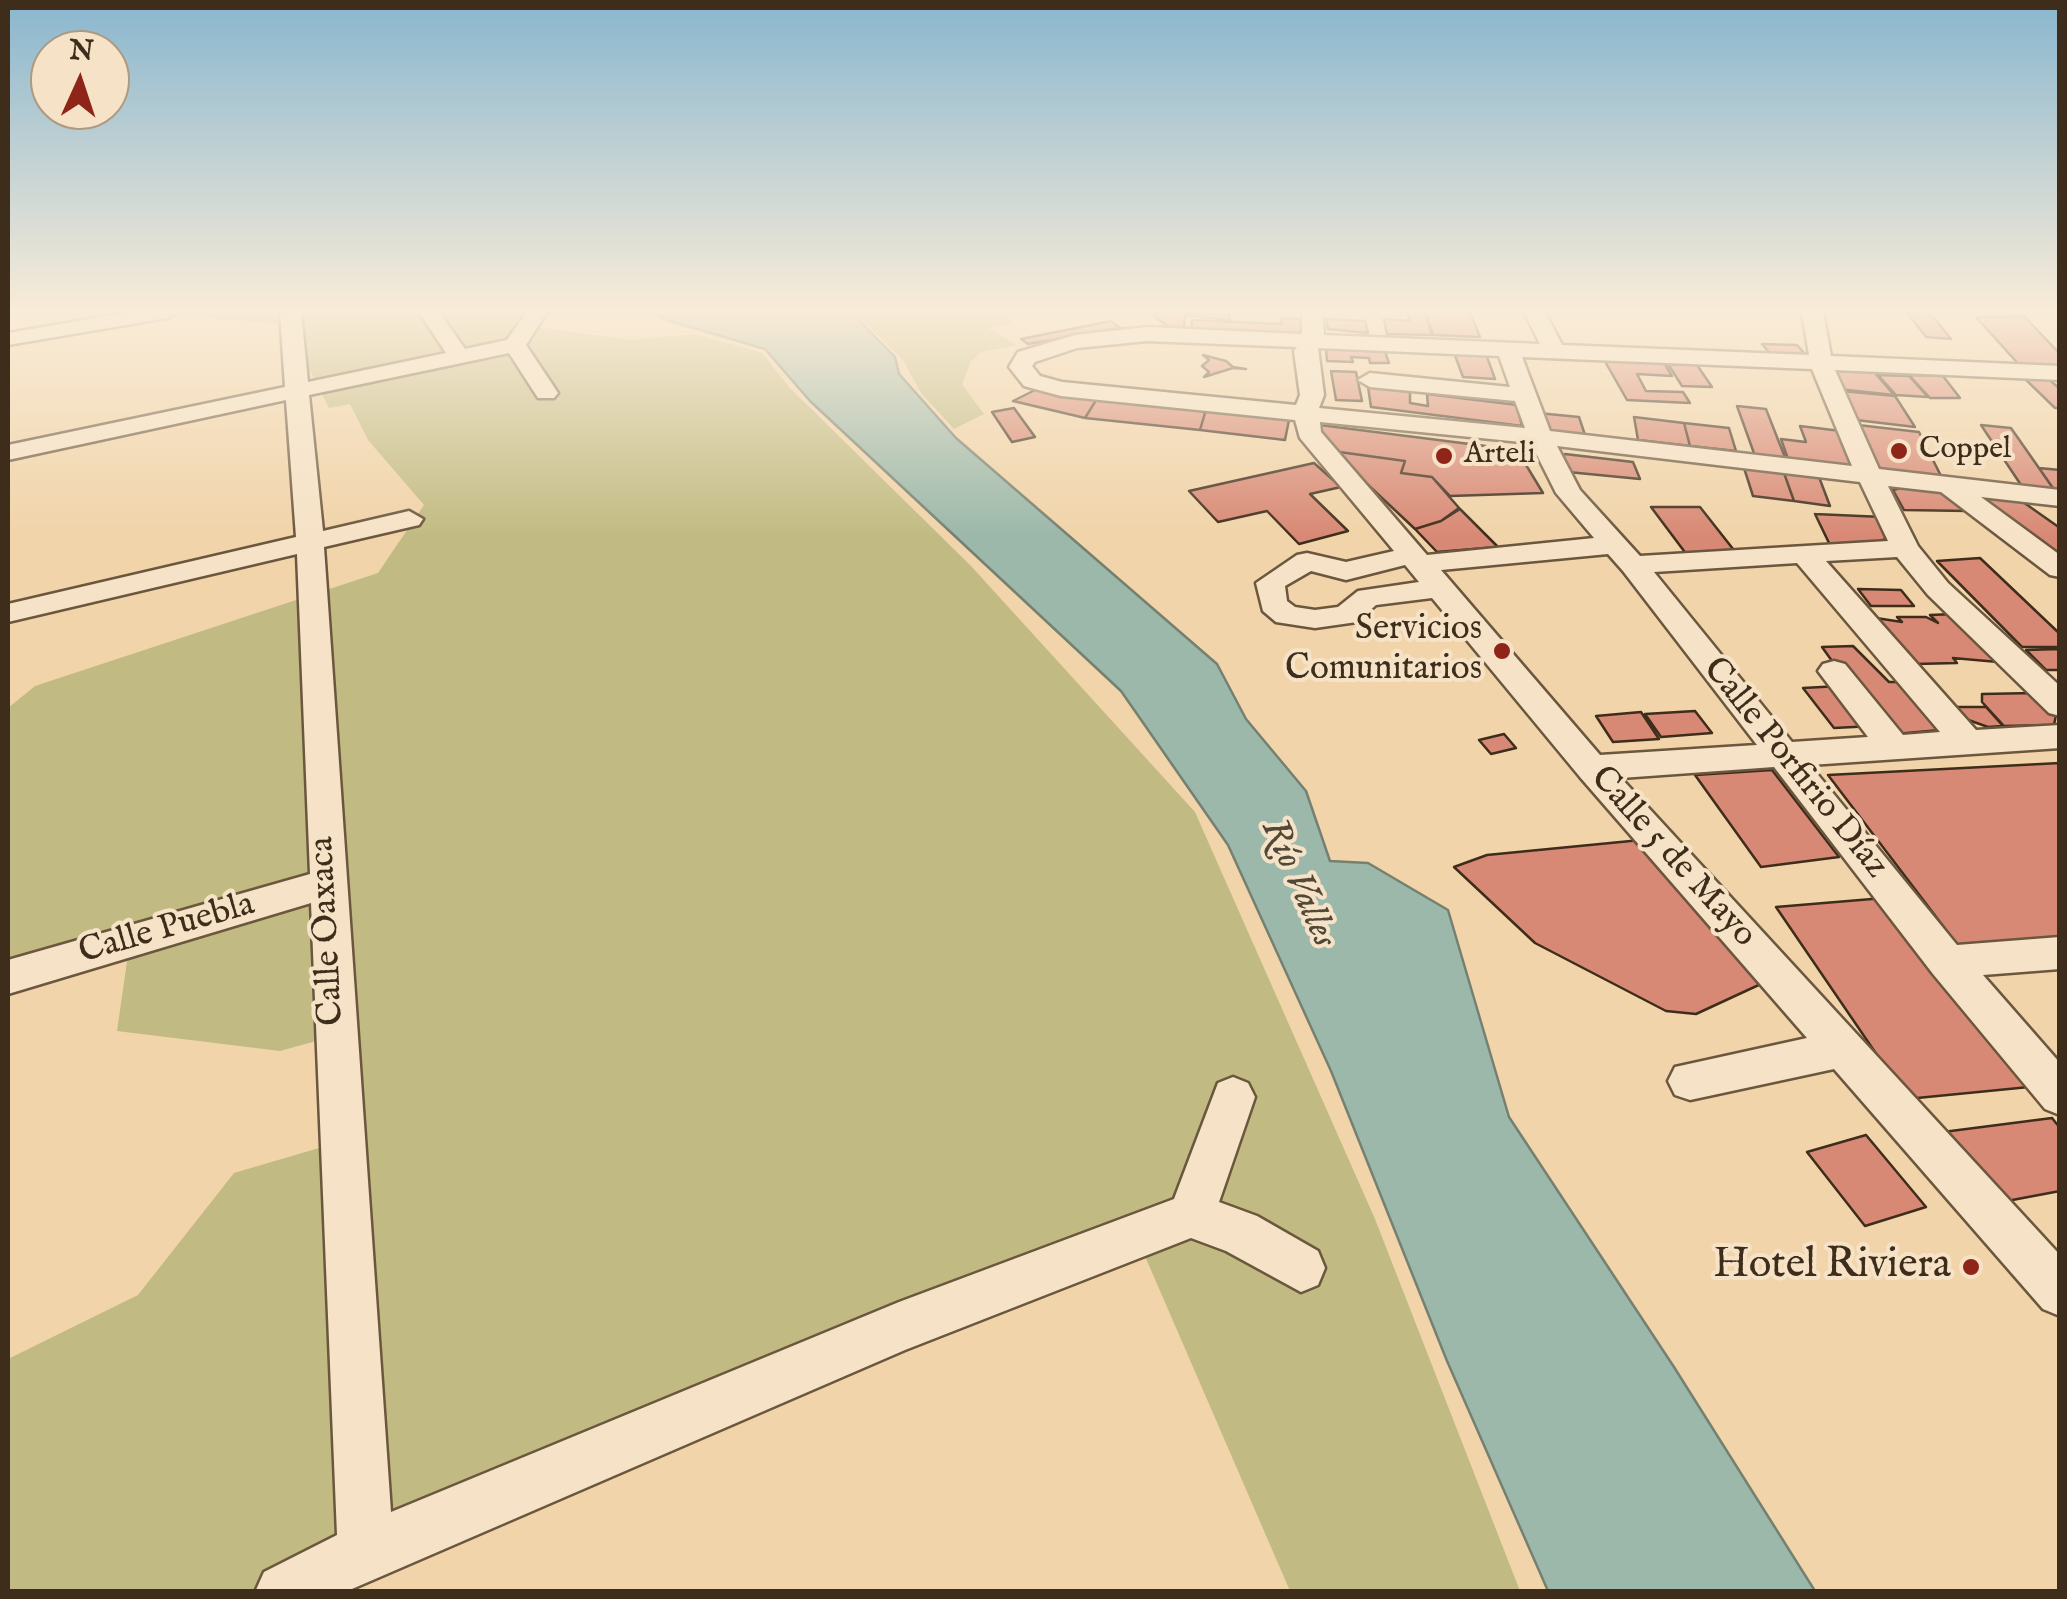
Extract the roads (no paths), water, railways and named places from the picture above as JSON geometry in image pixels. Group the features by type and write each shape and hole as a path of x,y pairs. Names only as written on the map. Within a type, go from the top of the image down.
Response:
{"street":[{"name":"Calle Oaxaca","path":"299,387 366,1552"},
{"path":"8,452 325,387"},
{"path":"542,387 546,393"},
{"path":"1050,387 1306,411 2060,498"},
{"path":"1306,411 1312,396 1311,387"},
{"path":"1438,387 1525,395"},
{"name":"Calle Porfirio Díaz","path":"1522,387 1540,437 1568,493 1785,753 1947,962 2060,1095"},
{"path":"1831,387 1905,548 1938,589 2060,704"},
{"name":"Calle 5 de Mayo","path":"1306,411 1308,433 1592,768 2060,1292"},
{"path":"1949,486 2060,570"},
{"path":"8,613 409,519"},
{"path":"1423,569 1622,555 1806,555 1905,548"},
{"path":"1806,555 1970,744"},
{"path":"1834,671 1894,748"},
{"path":"1592,768 2060,736"},
{"name":"Calle Puebla","path":"8,977 326,884"},
{"path":"1947,962 2060,953"},
{"path":"1690,1081 1842,1050"},
{"path":"1191,1215 1232,1097"},
{"path":"284,1592 366,1552 899,1327 1191,1215 1240,1232 1301,1268"}],"water":[{"name":"Río Valles","path":"798,387 910,387 956,438 1217,664 1246,719 1306,791 1330,861 1368,863 1448,910 1509,1117 1674,1367 1815,1591 1548,1591 1447,1361 1331,1071 1228,845 1121,691"}],"place":[{"name":"Coppel","path":"1899,451"},
{"name":"Arteli","path":"1444,456"},
{"name":"Servicios Comunitarios","path":"1502,651"},
{"name":"Hotel Riviera","path":"1971,1267"}]}
